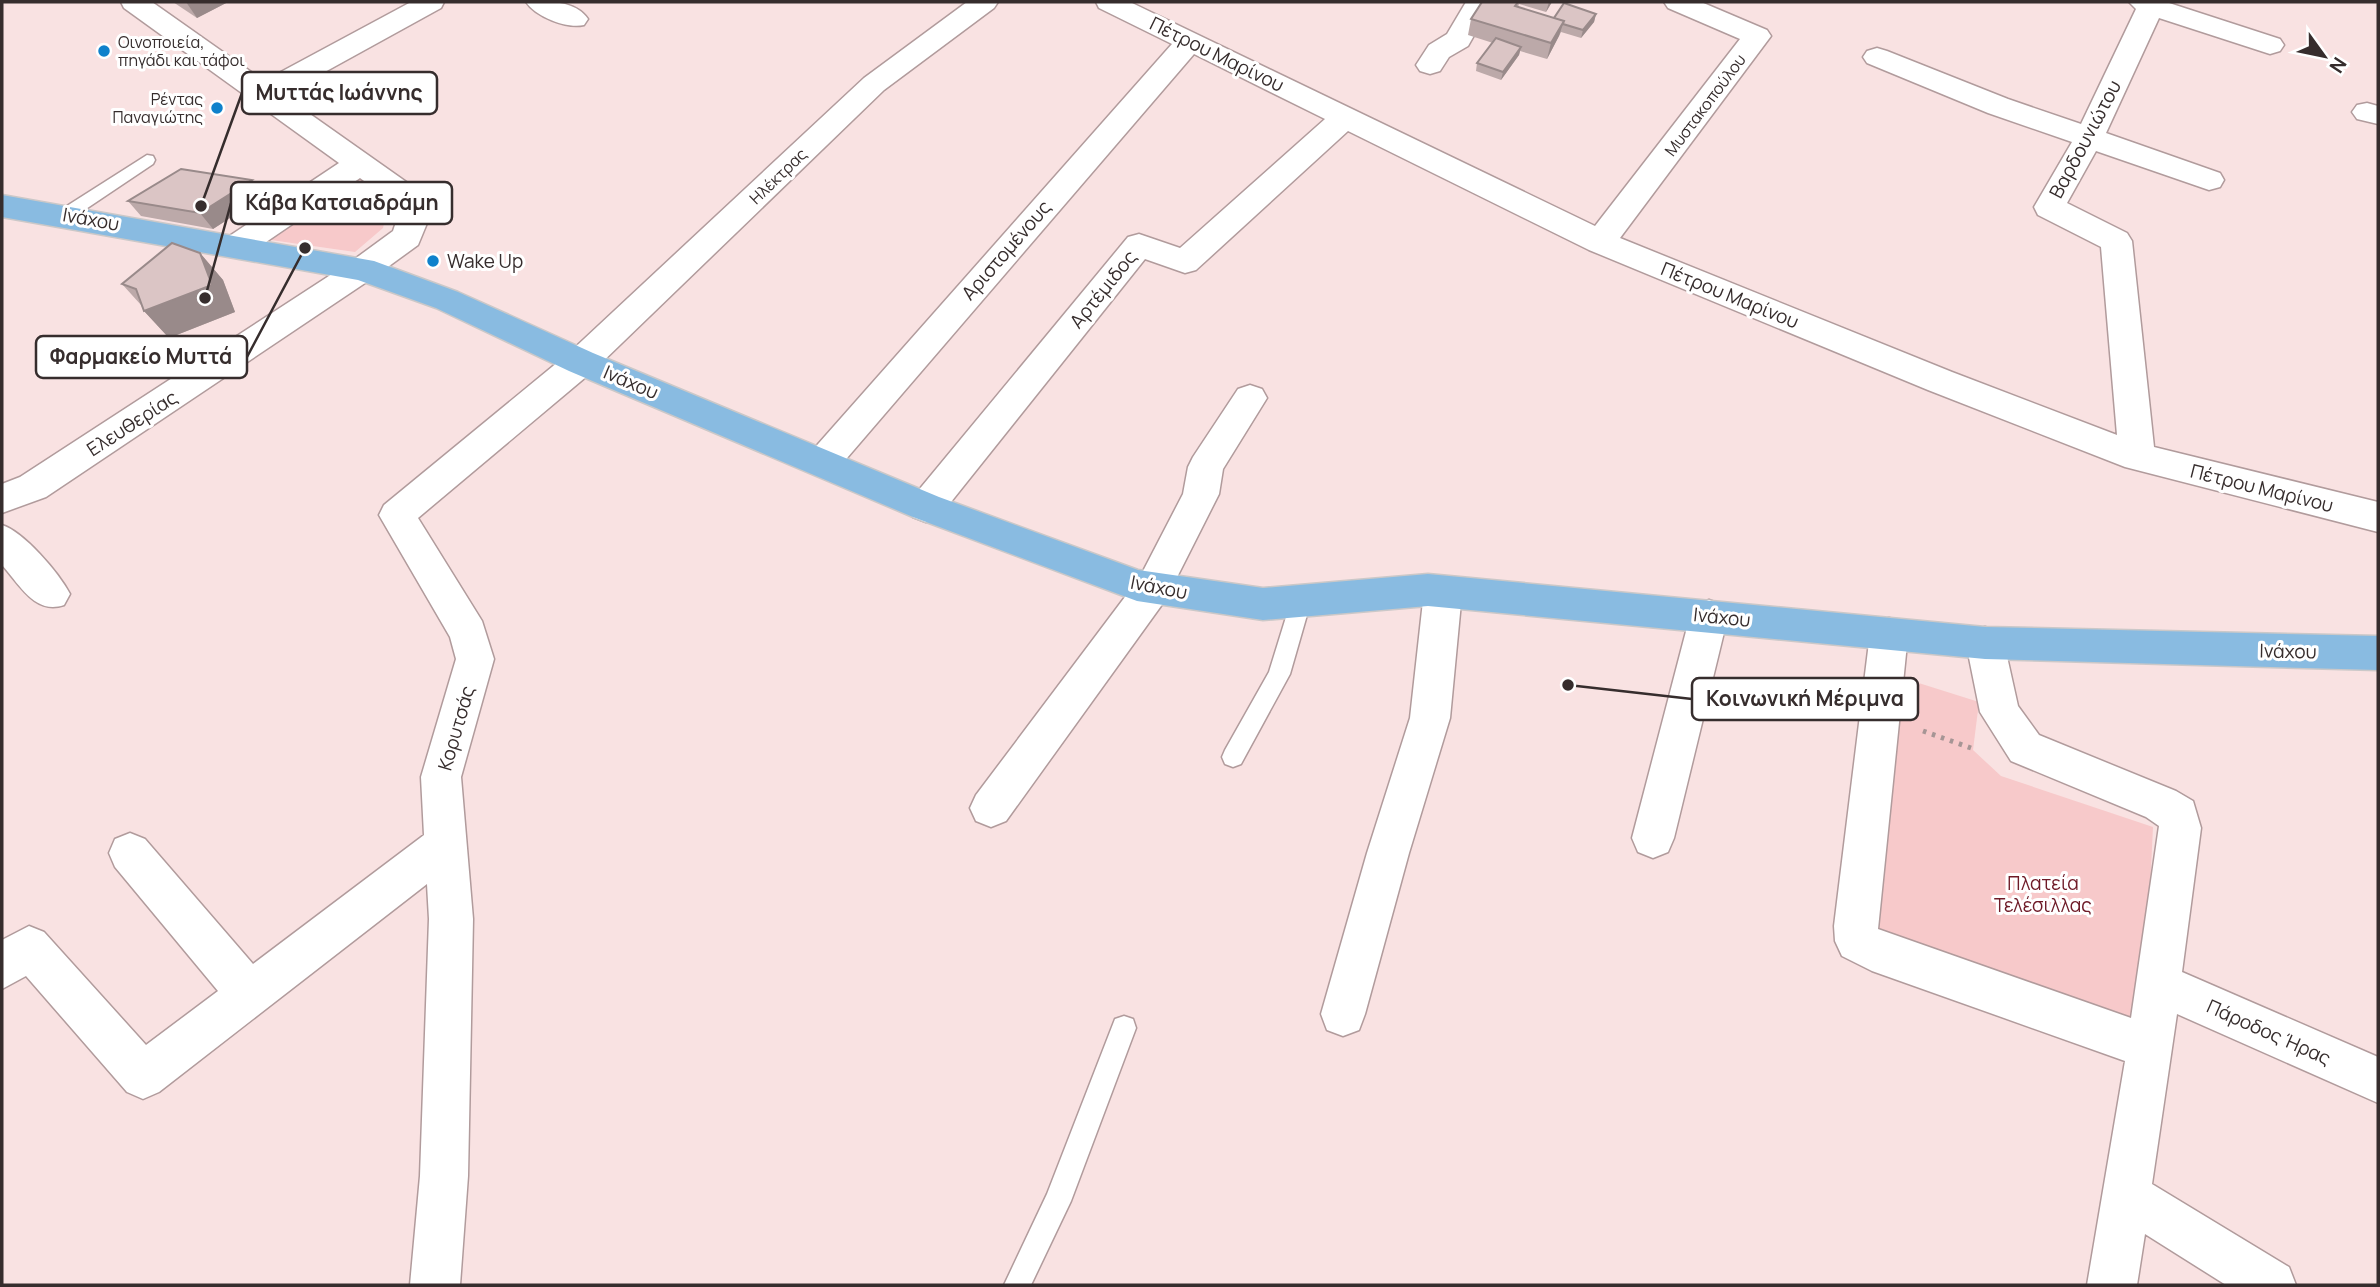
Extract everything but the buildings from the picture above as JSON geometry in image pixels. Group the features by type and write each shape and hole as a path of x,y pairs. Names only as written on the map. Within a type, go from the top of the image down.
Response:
{"main road":[{"name":"Ινάχου","path":"2,206 363,269 447,300 581,362 926,507 1137,585 1263,604 1428,590 1985,643 2378,653"}],"street":[{"name":"Ελευθερίας","path":"2,499 33,487 363,269 407,237 414,216 401,193 134,2"},
{"path":"262,94 430,2"},
{"path":"540,2 574,19"},
{"name":"Ηλέκτρας","path":"581,362 874,84 984,2"},
{"name":"Πέτρου Μαρίνου","path":"1109,2 1600,243 1940,382 2137,457 2378,517"},
{"path":"1430,65 1439,51 1458,40 1479,2"},
{"name":"Μυστακοπούλου","path":"1600,243 1757,36 1678,2"},
{"path":"2147,4 2270,45"},
{"name":"Βαρδουνιώτου","path":"2137,457 2116,241 2049,207 2089,138 2147,4"},
{"name":"Αριστομένους","path":"823,462 1191,40"},
{"path":"1877,57 2089,138 2209,180"},
{"name":"Αρτέμιδος","path":"926,507 1139,245 1185,262 1346,116"},
{"path":"239,246 361,163"},
{"name":"Κορυτσάς","path":"435,1285 444,1177 451,919 441,777 475,659 468,633 397,515 581,362"},
{"path":"991,808 1153,588 1201,494 1206,467 1250,398"},
{"path":"9,564 51,594"},
{"path":"1343,1014 1388,853 1430,718 1443,592"},
{"path":"1653,838 1709,615"},
{"path":"1889,634 1856,926 1857,942 1872,950 2150,1047"},
{"path":"1985,643 2000,712 2025,748 2161,804 2178,815 2180,828 2159,984 2112,1285"},
{"path":"2,967 29,947 144,1076 446,844"},
{"path":"130,853 250,994"},
{"name":"Πάροδος Ήρας","path":"2159,984 2378,1080"},
{"path":"2126,1195 2271,1285"}],"lane":[{"path":"65,215 147,160"},
{"path":"1233,757 1279,674 1301,601"},
{"path":"1017,1285 1058,1201 1124,1028"}],"path":[{"path":"1880,717 1996,756 2025,748"}],"green space":[{"path":"356,172 388,207 383,228 355,252 257,238"},
{"name":"Πλατεία Τελέσιλλας","path":"1906,679 1979,702 1973,750 2001,776 2153,827 2143,1035 1865,933"}],"place":[{"name":"Οινοποιεία, πηγάδι και τάφοι","path":"104,51"},
{"name":"Ρέντας Παναγιώτης","path":"217,108"},
{"name":"Μυττάς Ιωάννης","path":"201,206"},
{"name":"Φαρμακείο Μυττά","path":"305,248"},
{"name":"Wake Up","path":"433,261"},
{"name":"Κάβα Κατσιαδράμη","path":"205,298"},
{"name":"Κοινωνική Μέριμνα","path":"1568,685"}]}
